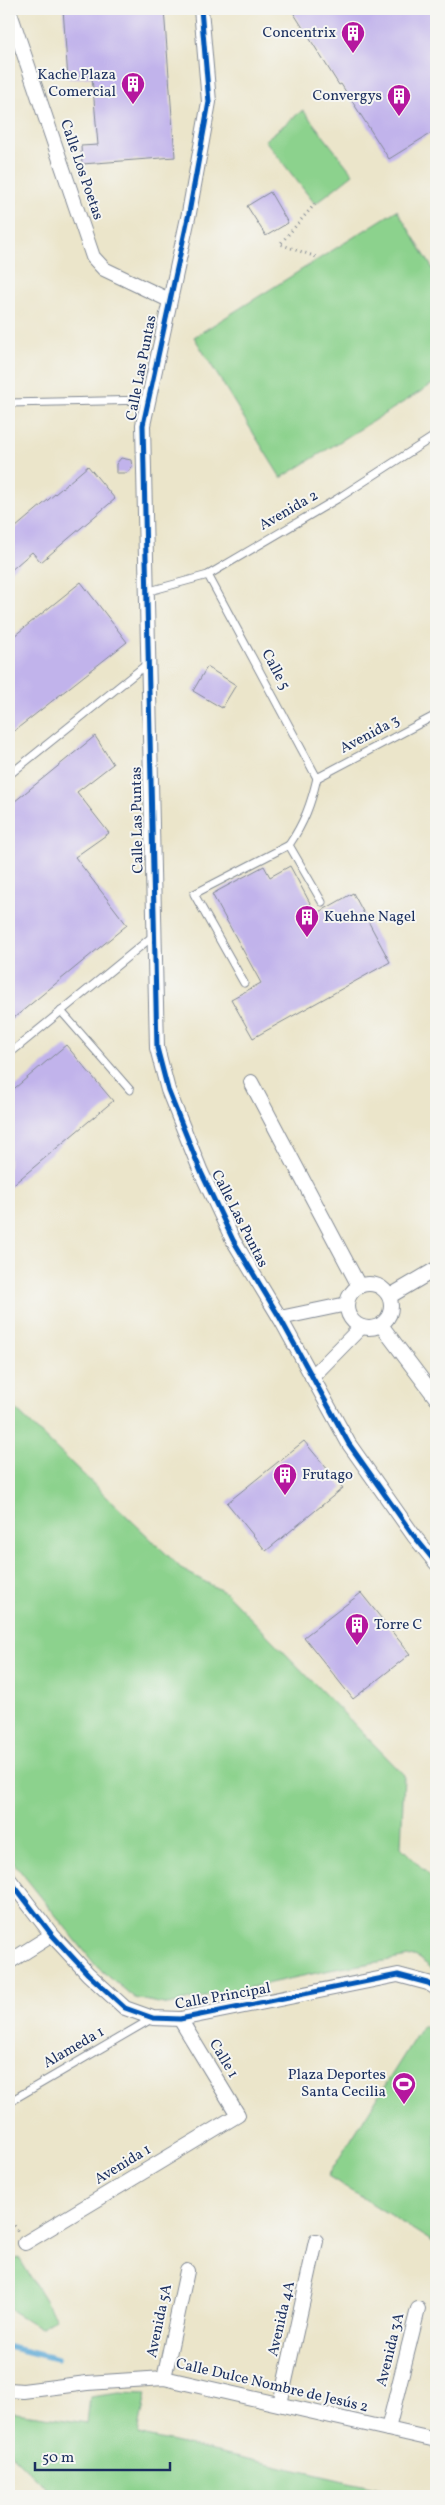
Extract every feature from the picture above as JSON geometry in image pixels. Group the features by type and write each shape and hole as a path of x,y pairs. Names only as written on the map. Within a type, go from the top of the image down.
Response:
{"street":[{"name":"Calle Las Puntas","path":"201,9 209,102 189,212 143,425 156,1048 168,1090 201,1172 233,1240 280,1318 349,1444 414,1536 436,1563"},
{"name":"Calle Los Poetas","path":"9,10 93,256 104,269 169,300"},
{"path":"251,1082 359,1286"},
{"path":"390,1296 436,1269"},
{"path":"374,1284 381,1286 390,1296 391,1312 381,1325 369,1328 361,1327 350,1318 347,1304 353,1290 359,1286 374,1284"},
{"path":"280,1318 347,1304"},
{"path":"381,1325 436,1398"},
{"path":"312,1377 361,1327"},
{"name":"Calle Principal","path":"9,1879 52,1935 88,1974 125,2008 153,2018 180,2019 398,1976 428,1983 436,1988"},
{"path":"9,1962 52,1935"},
{"name":"Calle 1","path":"180,2019 238,2115"},
{"name":"Avenida 1","path":"25,2243 238,2115"},
{"name":"Avenida 4A","path":"280,2404 316,2241"},
{"name":"Avenida 5A","path":"164,2378 188,2271"},
{"name":"Avenida 3A","path":"388,2429 418,2309"},
{"name":"Calle Dulce Nombre de Jesús 2","path":"9,2390 23,2391 87,2383 164,2378 436,2440"}],"lane":[{"path":"9,403 148,400"},
{"name":"Avenida 2","path":"146,592 208,575 337,499 436,435"},
{"name":"Calle 5","path":"208,575 317,778"},
{"path":"9,775 148,664"},
{"name":"Avenida 3","path":"317,778 436,715"},
{"path":"244,983 194,894 289,845 312,804 317,778"},
{"path":"289,845 322,902"},
{"path":"9,1054 153,936"},
{"path":"61,1011 130,1090"},
{"name":"Alameda 1","path":"9,2102 153,2018"}],"path":[{"path":"315,204 280,244 319,258"}],"green space":[{"path":"303,110 353,174 315,204 265,140"},
{"path":"397,210 436,274 436,382 281,478 194,337"},
{"path":"9,1403 183,1570 226,1593 404,1775 401,1847 436,1882 436,1971 415,1956 335,1969 168,2005 135,1998 97,1967 9,1857"},
{"name":"Plaza Deportes Santa Cecilia","path":"423,2025 436,2034 436,2244 328,2176"},
{"path":"9,2254 12,2260 19,2258 56,2318 40,2328 9,2309"},
{"path":"119,2393 146,2394 138,2434 410,2496 54,2496 9,2452 9,2412 87,2423 90,2397"}],"building":[{"name":"Kache Plaza Comercial","path":"63,9 164,9 175,157 82,164 81,146 98,145 92,77 68,79"},
{"path":"291,9 436,9 436,130 389,159"},
{"path":"270,192 288,223 266,236 247,206"},
{"path":"121,458 131,460 132,467 127,473 116,473 116,464"},
{"path":"88,466 115,499 41,562 32,552 9,572 9,533"},
{"path":"81,582 127,642 9,735 9,640"},
{"path":"207,667 236,685 222,708 193,691"},
{"path":"95,736 113,764 77,792 109,833 75,857 127,925 9,1022 9,806"},
{"name":"Kuehne Nagel","path":"264,866 270,877 290,866 316,914 353,893 390,962 253,1038 231,999 261,983 212,894"},
{"path":"66,1045 113,1101 9,1188 9,1093"},
{"name":"Frutago","path":"304,1441 343,1488 266,1551 227,1503"},
{"name":"Torre C","path":"361,1593 410,1654 353,1699 304,1637"}],"waterway":[{"path":"9,2347 57,2359"}],"cycle path":[{"path":"201,9 209,102 189,213 143,425 157,1048 168,1090 201,1172 233,1240 280,1318 349,1444 414,1536 436,1563"},
{"path":"9,1879 52,1935 88,1974 125,2008 153,2018 180,2019 398,1975 428,1983 436,1988"}],"place":[{"name":"Concentrix","path":"353,54"},
{"name":"Kache Plaza Comercial","path":"133,105"},
{"name":"Convergys","path":"399,117"},
{"name":"Kuehne Nagel","path":"307,938"},
{"name":"Frutago","path":"285,1496"},
{"name":"Torre C","path":"357,1646"},
{"name":"Plaza Deportes Santa Cecilia","path":"404,2105"}]}
